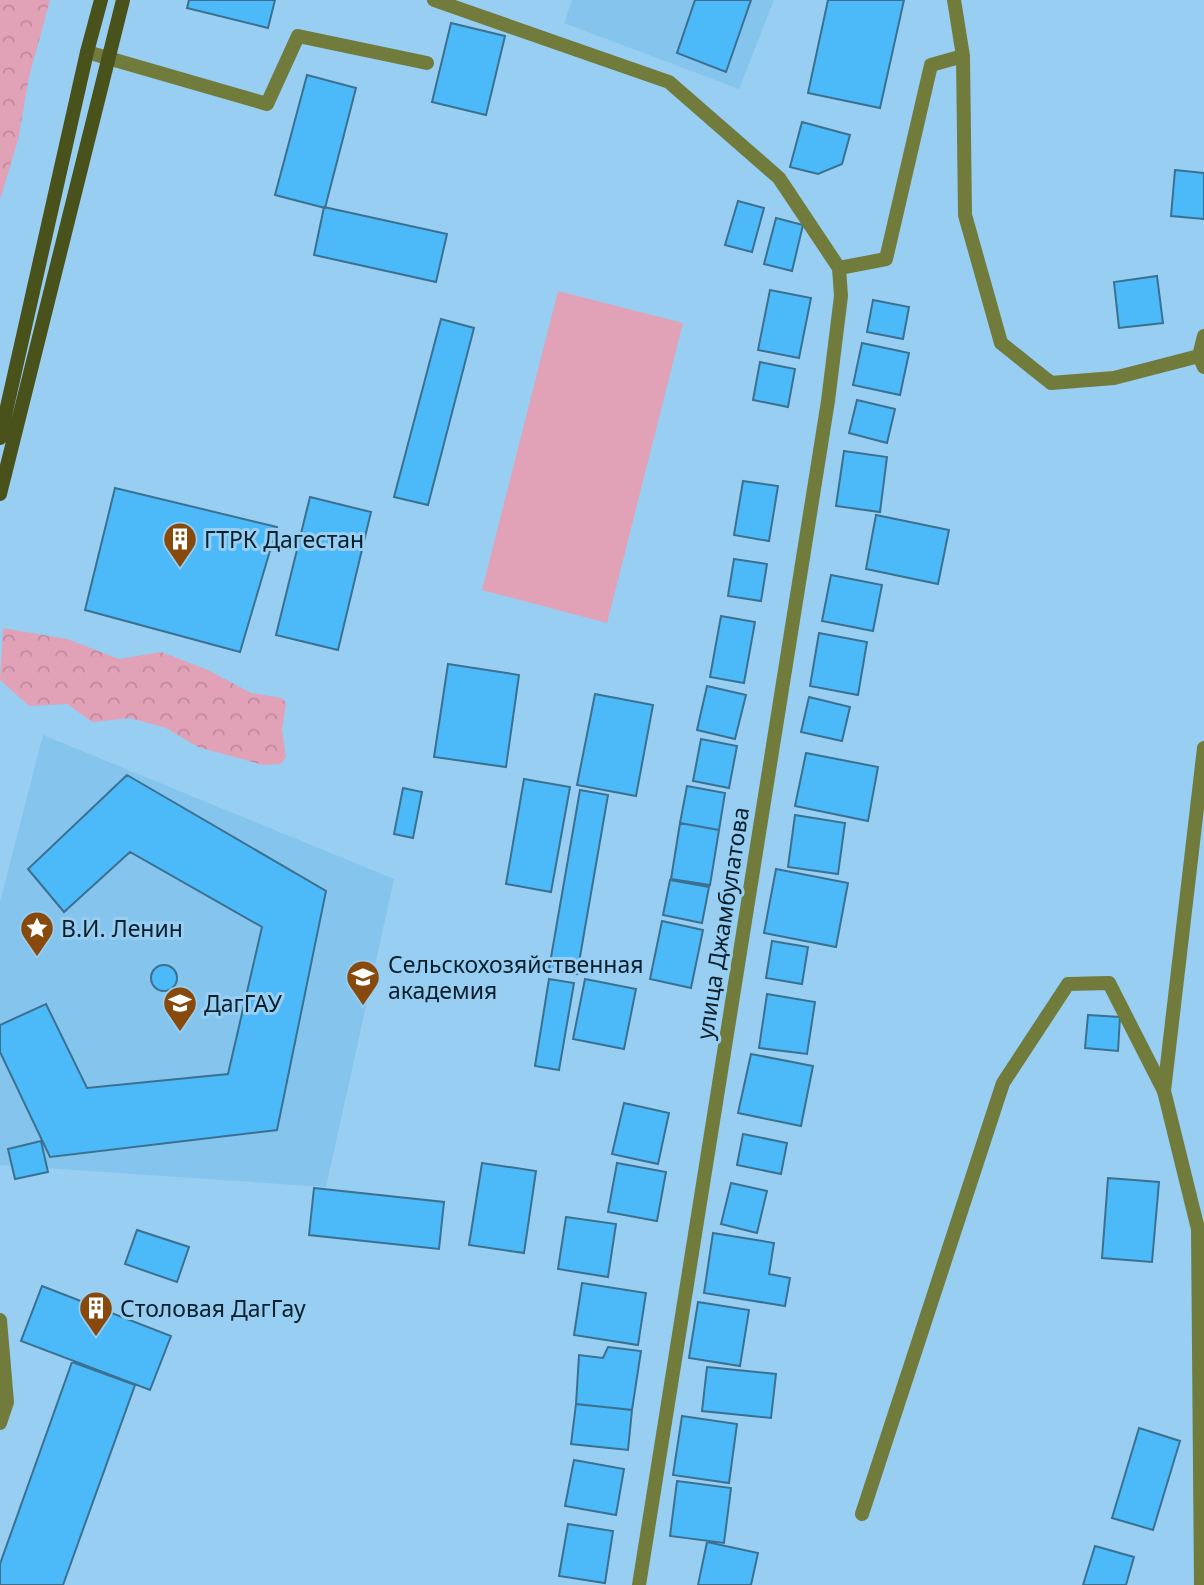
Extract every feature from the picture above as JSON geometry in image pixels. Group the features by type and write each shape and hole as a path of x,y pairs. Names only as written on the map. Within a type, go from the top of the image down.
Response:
{"main road":[{"path":"0,438 101,0"},
{"path":"0,494 123,0"}],"street":[{"path":"434,0 669,82 779,178 839,268 886,259 931,65 963,56"},
{"path":"954,0 963,56 965,215 1001,343 1051,383 1114,378 1201,362 1204,336"},
{"path":"87,52 267,104 298,36 427,63"},
{"name":"улица Джамбулатова","path":"639,1585 828,401 841,296 839,268"},
{"path":"1164,1091 1204,748"},
{"path":"862,1514 1003,1083 1068,984 1109,983 1164,1091 1198,1229 1201,1585"},
{"path":"0,1320 7,1402 0,1423"}],"shaded area":[{"path":"572,0 774,0 739,89 564,23"},
{"name":"ДагГАУ","path":"43,735 394,879 326,1187 0,1165 0,902"}],"green space":[{"path":"0,0 50,0 29,77 18,140 0,200"},
{"path":"558,291 683,323 607,623 482,590"},
{"path":"3,628 67,639 119,659 161,652 208,670 251,693 282,698 286,703 282,730 286,757 281,764 263,765 198,747 166,728 130,718 92,722 67,704 29,706 0,680"}],"building":[{"path":"189,0 275,0 268,28 187,8"},
{"path":"695,0 751,0 726,72 677,53"},
{"path":"828,0 904,0 880,108 808,93"},
{"path":"451,23 505,36 486,115 432,102"},
{"path":"307,75 356,88 325,208 275,195"},
{"path":"802,122 850,135 842,164 818,174 790,167"},
{"path":"1175,170 1204,173 1204,219 1171,216"},
{"path":"738,201 764,208 752,252 725,245"},
{"path":"324,207 447,234 436,282 314,255"},
{"path":"776,218 803,225 792,271 764,264"},
{"path":"1157,276 1163,323 1119,328 1114,282"},
{"path":"770,290 811,298 799,358 758,350"},
{"path":"873,300 909,307 903,339 867,332"},
{"path":"441,319 474,328 428,505 394,497"},
{"path":"862,343 909,353 900,395 853,385"},
{"path":"760,362 795,369 788,407 753,400"},
{"path":"857,400 895,409 887,443 849,433"},
{"path":"844,451 887,457 880,512 836,506"},
{"path":"743,481 778,486 769,541 734,535"},
{"name":"ГТРК Дагестан","path":"115,488 277,527 240,652 85,610"},
{"path":"310,497 371,512 338,650 276,635"},
{"path":"876,515 949,530 938,584 866,569"},
{"path":"734,559 767,564 761,601 728,596"},
{"path":"831,575 882,585 873,631 822,621"},
{"path":"721,616 755,622 744,683 710,677"},
{"path":"819,633 867,642 858,695 810,686"},
{"path":"448,664 519,675 506,767 434,757"},
{"path":"707,686 746,695 735,739 697,730"},
{"path":"595,694 653,705 636,796 577,785"},
{"path":"809,697 850,707 842,741 801,732"},
{"path":"701,739 737,746 729,788 693,781"},
{"path":"806,753 878,767 868,821 795,806"},
{"path":"127,775 326,891 277,1130 50,1157 0,1052 0,1025 46,1004 87,1088 228,1074 262,927 130,852 64,912 28,869"},
{"path":"524,779 570,787 551,892 506,884"},
{"path":"687,786 725,793 719,830 680,823"},
{"path":"403,788 422,792 413,838 394,834"},
{"path":"580,790 608,795 577,974 549,969"},
{"path":"795,815 845,823 838,874 788,867"},
{"path":"680,823 719,830 710,885 671,879"},
{"path":"776,869 848,883 836,947 764,933"},
{"path":"670,880 709,887 702,923 663,915"},
{"path":"662,921 703,930 691,988 650,979"},
{"path":"772,941 808,947 802,984 766,978"},
{"path":"164,965 173,969 177,978 173,987 164,991 155,987 151,978 155,969"},
{"path":"549,979 574,983 559,1070 535,1066"},
{"path":"585,979 636,989 624,1049 573,1039"},
{"path":"767,994 815,1002 807,1054 759,1048"},
{"path":"1088,1015 1120,1017 1118,1051 1085,1048"},
{"path":"751,1054 813,1066 801,1126 738,1113"},
{"path":"624,1103 669,1113 658,1164 612,1154"},
{"path":"743,1134 787,1143 781,1174 737,1165"},
{"path":"41,1141 48,1172 15,1179 8,1149"},
{"path":"482,1163 536,1171 524,1253 469,1245"},
{"path":"617,1163 666,1172 657,1221 608,1212"},
{"path":"1108,1178 1159,1182 1152,1262 1102,1258"},
{"path":"731,1183 767,1191 757,1233 721,1224"},
{"path":"314,1188 444,1202 439,1249 309,1235"},
{"path":"566,1217 616,1224 608,1277 558,1269"},
{"path":"137,1230 189,1247 177,1282 125,1264"},
{"path":"713,1233 774,1243 769,1274 790,1278 785,1306 704,1293"},
{"path":"582,1283 646,1293 638,1345 574,1335"},
{"name":"Столовая ДагГау","path":"42,1286 171,1336 150,1390 21,1341"},
{"path":"698,1302 749,1310 740,1366 689,1358"},
{"path":"608,1347 641,1351 632,1410 576,1404 579,1355 603,1358"},
{"path":"72,1362 135,1385 63,1585 0,1585 0,1564"},
{"path":"707,1367 776,1374 771,1418 702,1411"},
{"path":"576,1404 632,1410 628,1450 571,1444"},
{"path":"682,1416 737,1424 729,1483 673,1475"},
{"path":"1139,1428 1180,1441 1153,1530 1112,1518"},
{"path":"574,1460 624,1469 616,1515 565,1506"},
{"path":"677,1481 731,1488 724,1543 670,1536"},
{"path":"568,1524 613,1531 605,1583 559,1576"},
{"path":"707,1542 758,1553 751,1585 698,1585"},
{"path":"1095,1546 1134,1557 1126,1585 1083,1585"}],"place":[{"name":"ГТРК Дагестан","path":"180,569"},
{"name":"В.И. Ленин","path":"37,958"},
{"name":"Сельскохозяйственная академия","path":"363,1007"},
{"name":"ДагГАУ","path":"180,1033"},
{"name":"Столовая ДагГау","path":"96,1338"}]}
